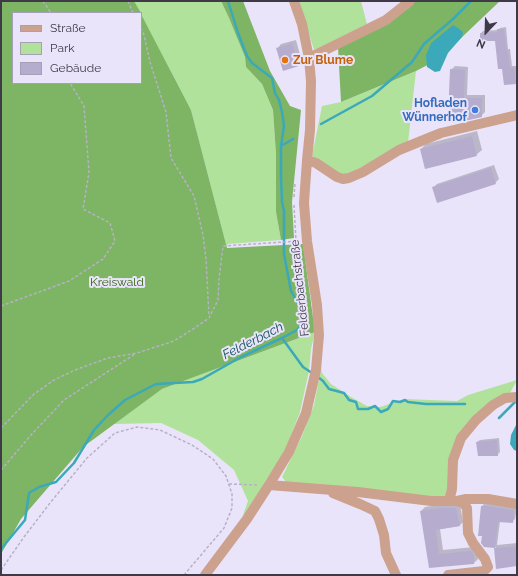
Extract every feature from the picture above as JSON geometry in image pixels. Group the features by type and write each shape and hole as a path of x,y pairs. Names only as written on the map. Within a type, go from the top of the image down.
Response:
{"street":[{"name":"Felderbachstraße","path":"206,575 269,485 289,452 306,413 316,370 319,335 317,305 307,241 304,203 310,130 311,81 309,58 302,24 294,1"},
{"path":"309,58 386,20 410,1"},
{"path":"307,160 316,163 337,177 343,179 349,178 363,172 399,150 441,133 517,115"},
{"path":"453,501 453,460 461,438 476,420 493,405 505,398 517,397"},
{"path":"269,485 358,492 463,503 467,508 468,533 473,543 485,559 488,567 484,571 448,575"},
{"path":"321,489 375,511 384,535 386,553 396,575"},
{"path":"453,501 466,499 488,499 517,504"}],"path":[{"path":"43,1 49,12"},
{"path":"128,1 133,12"},
{"path":"142,30 150,62 166,112 171,158 194,196 203,234 206,259 209,318"},
{"path":"1,306 69,281 103,259 116,241 110,224 83,209 89,172 84,106 71,84"},
{"path":"1,428 34,394 54,380 75,370 108,358 136,353 174,341 209,318 218,300 222,246 292,241"},
{"path":"1,470 64,400 136,353"},
{"path":"1,570 24,537 87,458 115,433 137,427 160,430 192,445 213,459 226,476 229,484 232,494 232,508 224,528 184,575"},
{"path":"229,484 269,485"}],"green space":[{"name":"Kreiswald","path":"1,1 134,1 140,12 12,12 12,84 142,84 142,16 191,110 227,248 303,244 315,332 162,389 83,447 21,519 1,554"},
{"path":"134,1 221,1 245,57 246,67 262,84 273,110 276,154 276,212 281,240 228,244 227,248 191,110 142,16 142,12 140,12"},
{"path":"221,1 243,1 270,71 290,106 301,110 292,202 294,238 281,240 276,212 276,154 273,110 262,84 246,67 245,57"},
{"path":"299,1 361,1 367,24 314,50"},
{"path":"414,1 500,1 439,59 416,71 341,102 338,47"},
{"path":"416,71 408,143 347,176 337,175 312,156 322,106 341,102"},
{"path":"315,332 311,349 309,371 300,412 286,448 273,471 242,518 248,501 234,470 198,440 161,423 113,424 162,389"},
{"path":"321,369 322,373 331,384 351,397 367,406 380,407 405,399 457,401 468,395 517,380 510,393 476,415 449,475 446,497 441,498 286,482 282,477 302,436 314,405"}],"water":[{"path":"453,25 463,32 462,37 448,53 440,71 435,72 427,67 426,55 431,43"},
{"path":"517,423 517,451 514,450 510,444 511,435"}],"building":[{"path":"497,29 504,29 510,68 514,67 516,84 504,85 502,69 498,69 495,41 480,41 480,33 497,32"},
{"path":"292,43 299,66 283,71 276,48"},
{"path":"450,69 465,70 464,98 482,98 482,117 469,120 448,119"},
{"path":"472,136 477,156 425,169 420,149"},
{"path":"491,168 496,184 437,203 432,187"},
{"path":"497,440 498,456 478,456 476,442"},
{"path":"481,506 514,510 513,523 498,522 495,548 484,547 481,543 482,536 478,536"},
{"path":"441,508 456,508 460,526 436,530 439,554 471,551 474,555 474,564 429,568 420,511"},
{"path":"517,546 517,566 496,569 494,548"}],"waterway":[{"name":"Felderbach","path":"1,549 25,520 29,493 39,487 56,482 74,463 94,430 125,400 156,384 193,382 202,379 241,357 297,330 303,323 303,312 291,291 284,254 284,211 282,202 281,177 281,146 284,126 282,112 279,100 275,93 272,78 252,63 247,56 228,1"},
{"path":"321,124 372,96 412,62 424,44 471,1"},
{"path":"281,146 293,139"},
{"path":"282,338 303,367 312,373"},
{"path":"318,377 329,389 344,393 349,400 356,402 358,409 368,409 375,406 381,412 388,409 393,401 400,402 405,400 408,402 426,404 465,404"},
{"path":"499,418 516,401"}],"place":[{"name":"Zur Blume","path":"285,60"},
{"name":"Hofladen Wünnerhof","path":"475,110"}]}
